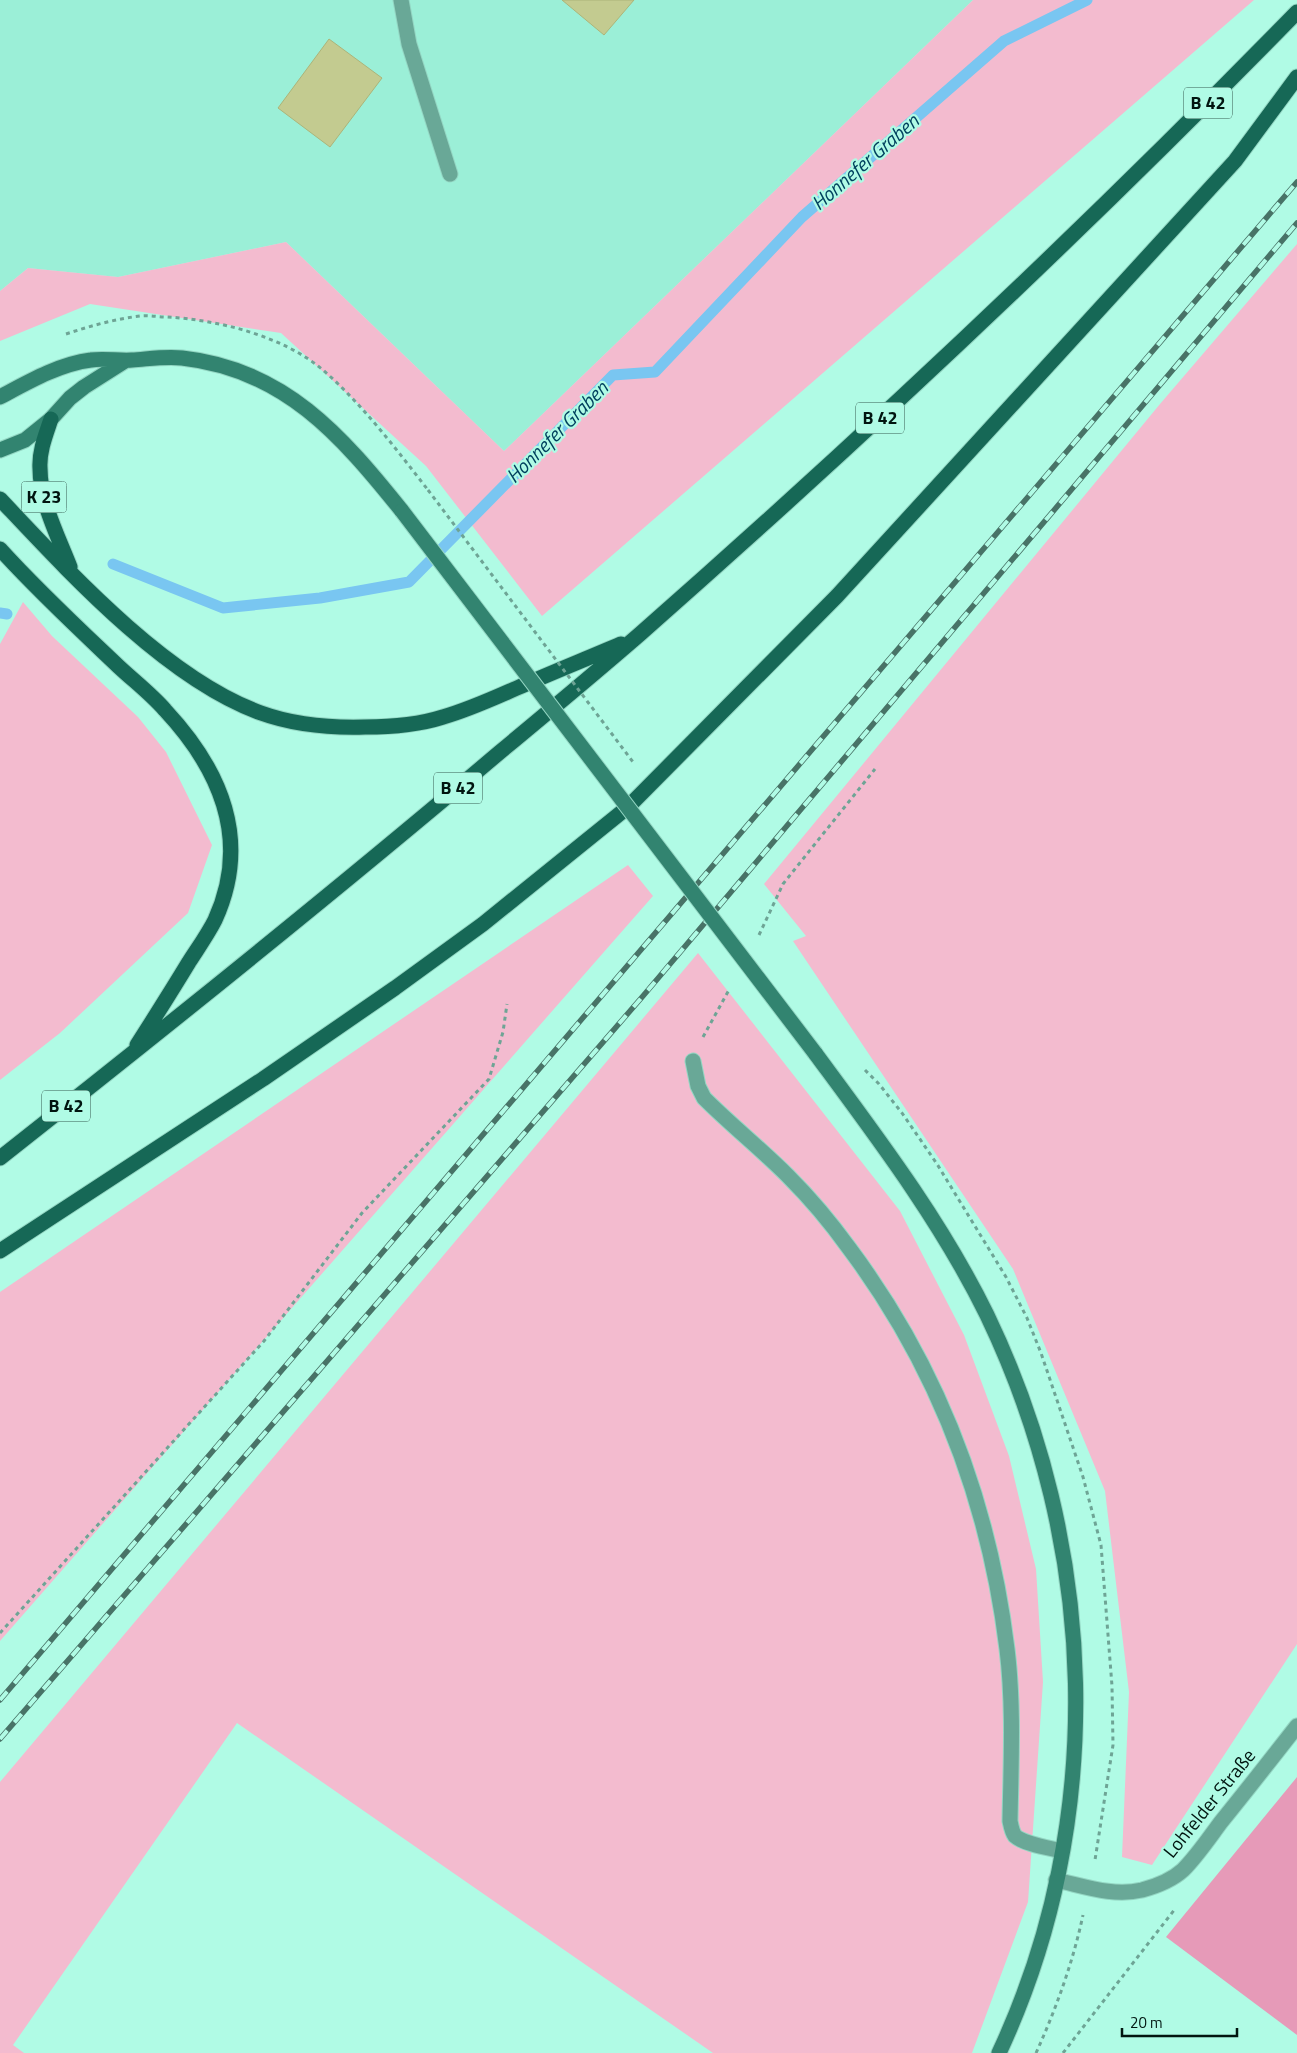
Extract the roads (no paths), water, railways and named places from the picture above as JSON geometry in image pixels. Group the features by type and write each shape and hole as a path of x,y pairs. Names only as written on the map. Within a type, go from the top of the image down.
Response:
{"main road":[{"name":"B 42","path":"0,1158 132,1055 378,856 636,638 794,497 1118,193 1297,12"},
{"path":"0,1250 263,1079 394,988 483,924 628,807 837,596 1235,161 1297,77"},
{"name":"K 23","path":"51,419 41,454 42,486 72,573"},
{"path":"0,499 72,573 130,628 159,652 198,680 228,698 260,713 299,723 334,728 380,727 413,724 442,718 468,709 636,638"},
{"path":"0,549 51,601 165,710 193,744 213,775 224,803 231,836 230,866 224,894 214,920 132,1055"}],"street":[{"path":"401,0 409,44 450,174"},
{"name":"K 23","path":"0,397 47,374 91,360 180,358 206,362 263,380 311,412 373,474 402,511 815,1053 900,1169 953,1252 972,1286 1012,1370 1031,1423 1054,1500 1064,1549 1072,1618 1076,1729 1062,1851"},
{"name":"K 23","path":"0,450 25,440 51,419 70,398 84,387 127,360"},
{"path":"693,1061 698,1086 704,1098 789,1177 849,1248 913,1346 960,1449 979,1506 991,1555 1008,1650 1012,1744 1010,1821 1012,1830 1014,1835 1022,1841 1062,1851 1046,1923 1034,1964 999,2053"},
{"name":"Lohfelder Straße","path":"1056,1880 1106,1892 1131,1891 1156,1886 1172,1878 1184,1869 1297,1726"}],"waterway":[{"name":"Honnefer Graben","path":"113,564 223,608 320,598 409,582 613,375 655,372 802,217 1004,41 1087,0"},
{"name":"Honnefer Graben","path":"0,613 7,614"}],"railway":[{"path":"0,1700 1297,182"},
{"path":"0,1739 643,996 1297,223"}]}
